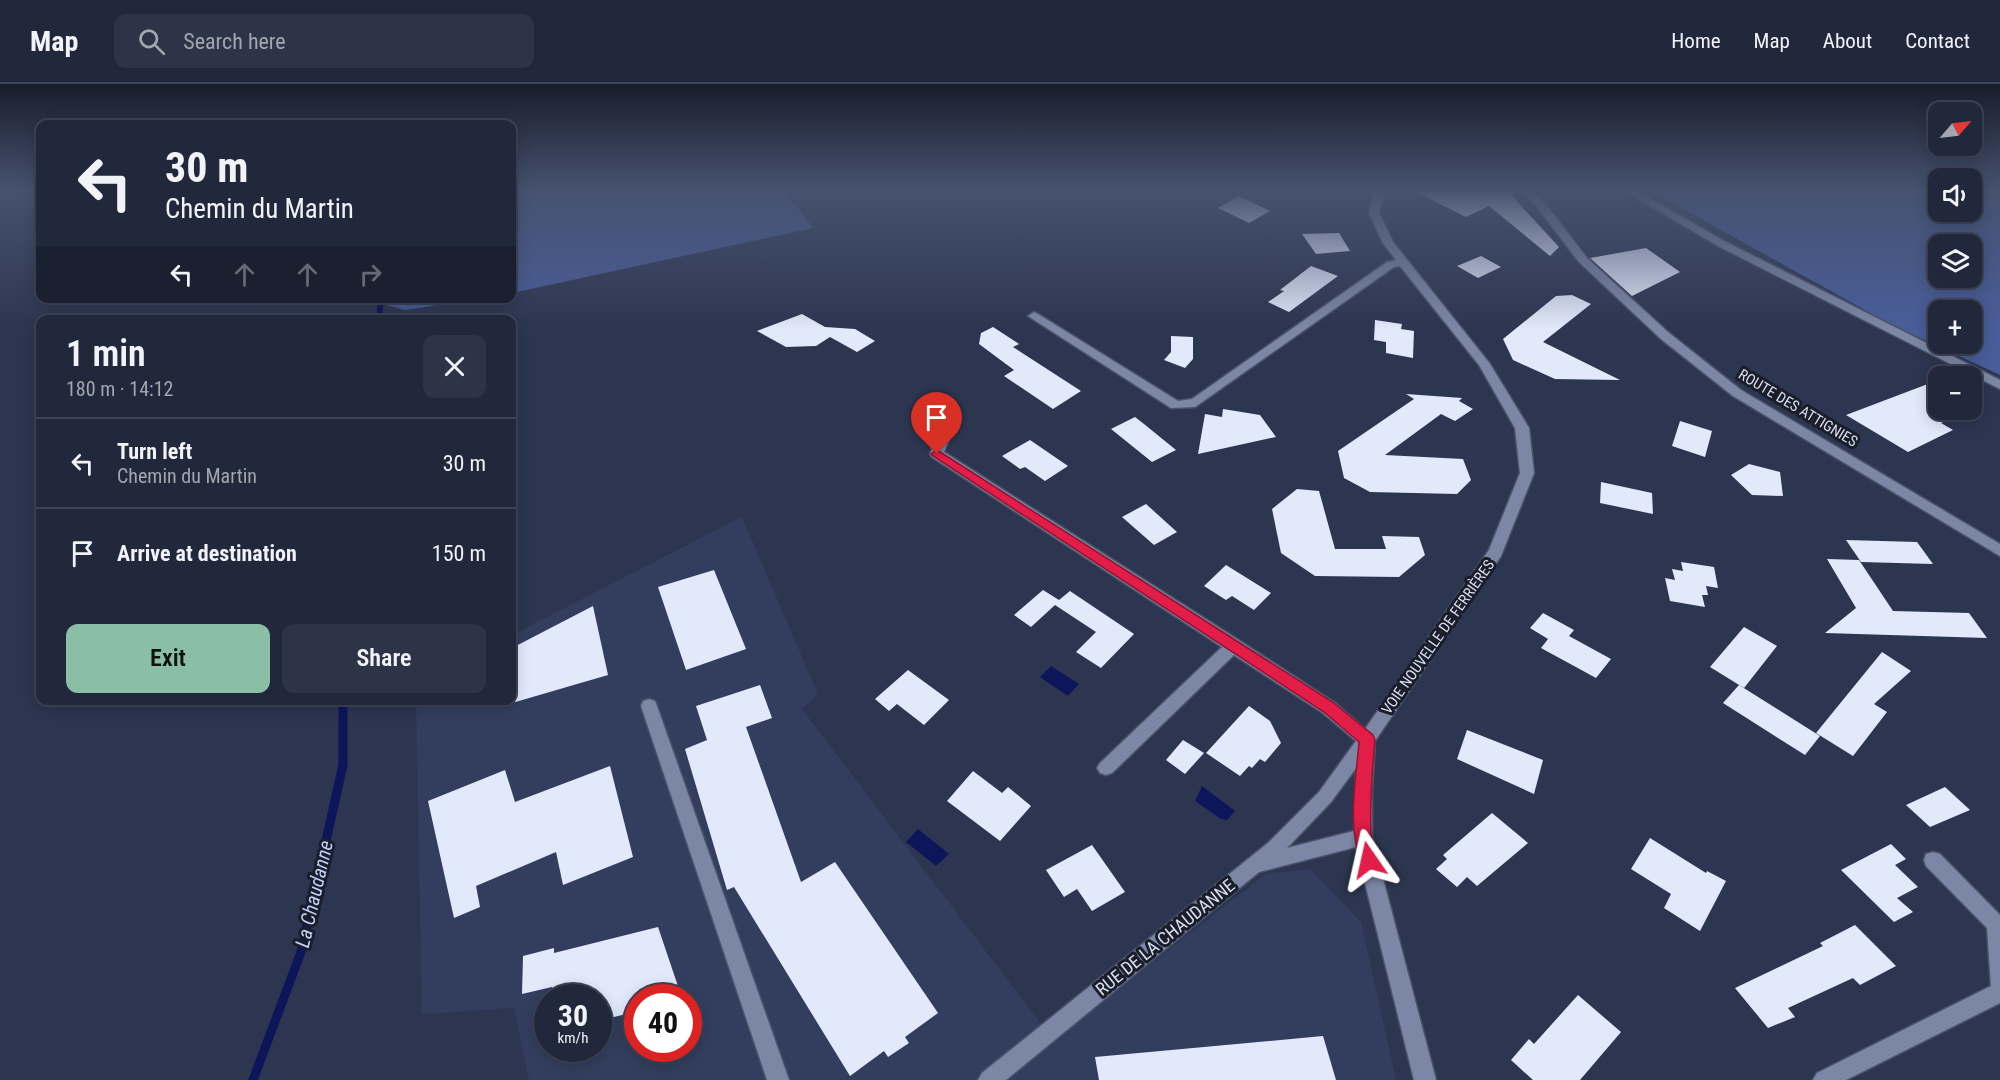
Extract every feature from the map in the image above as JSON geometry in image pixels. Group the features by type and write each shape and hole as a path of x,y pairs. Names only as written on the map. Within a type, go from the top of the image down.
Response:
{"street":[{"name":"VOIE NOUVELLE DE FERRIÈRES","path":"1385,236 1484,364 1522,428 1527,473 1496,552 1367,740 1363,788 1363,837 1425,1080"},
{"name":"ROUTE DES ATTIGNIES","path":"1565,236 1583,260 1665,336 1737,393 2000,551"},
{"path":"1710,236 2000,385"},
{"path":"1034,316 1176,405 1195,403 1391,264 1404,262"},
{"path":"945,431 937,454 1329,708 1367,740 1325,797 1274,849 1253,866"},
{"path":"1106,768 1234,645"},
{"path":"649,705 778,1080"},
{"name":"RUE DE LA CHAUDANNE","path":"989,1080 1253,866 1363,837"},
{"path":"1933,860 1996,924 2000,984"},
{"path":"1824,1080 2000,992"}],"shaded area":[{"path":"516,236 774,236 516,292"},
{"path":"1733,236 1928,236 1928,288 1982,288 1982,236 2000,236 2000,375 1955,354 1982,354 1982,300 1928,300 1928,342 1892,325"},
{"path":"380,303 451,303 405,310"},
{"path":"742,517 818,694 802,709 1053,1040 1266,874 1310,869 1361,922 1396,1080 529,1080 514,1008 422,1014 416,705 516,705 516,633"},
{"path":"1051,666 1079,684 1068,696 1040,677"},
{"path":"1202,786 1235,811 1227,820 1221,819 1195,801"},
{"path":"918,829 949,854 936,866 906,842"}],"building":[{"path":"1304,236 1341,236 1350,251 1316,254"},
{"path":"1526,236 1549,236 1559,247 1550,256"},
{"path":"1646,248 1680,272 1632,296 1590,258"},
{"path":"1481,256 1501,267 1478,278 1457,266"},
{"path":"1311,266 1338,276 1289,312 1268,302 1284,291 1280,290"},
{"path":"1572,295 1591,304 1543,342 1620,380 1555,379 1513,360 1503,339 1556,296"},
{"path":"802,314 825,327 855,329 875,341 857,352 830,337 816,346 786,347 757,331"},
{"path":"1375,320 1402,324 1401,329 1414,331 1413,358 1386,353 1386,342 1374,340"},
{"path":"993,327 1019,344 1013,347 1081,391 1053,409 1004,376 1014,370 979,344 981,333"},
{"path":"1171,336 1193,337 1193,359 1185,368 1164,360 1171,352"},
{"path":"1928,384 1928,420 1947,420 1941,423 1953,430 1908,452 1846,415"},
{"path":"1406,394 1462,398 1459,401 1473,409 1455,421 1441,414 1385,455 1463,459 1471,480 1457,494 1370,492 1344,478 1338,451 1414,399"},
{"path":"1223,409 1260,415 1276,437 1198,454 1205,414 1222,417"},
{"path":"1135,417 1176,450 1152,462 1111,429"},
{"path":"1680,421 1712,431 1705,457 1672,446"},
{"path":"1030,440 1068,466 1045,481 1025,467 1020,469 1002,456"},
{"path":"1749,464 1780,472 1783,496 1752,495 1731,475"},
{"path":"1601,482 1652,493 1653,514 1600,503"},
{"path":"1297,489 1319,491 1335,549 1386,549 1382,536 1419,537 1425,555 1399,577 1315,576 1281,553 1272,509"},
{"path":"1146,504 1177,532 1154,545 1122,517"},
{"path":"1846,540 1917,542 1933,564 1861,562"},
{"path":"1827,559 1859,560 1893,611 1969,613 1987,638 1825,633 1856,608"},
{"path":"1681,562 1714,567 1718,588 1706,586 1708,595 1702,595 1705,607 1670,601 1665,578 1675,580 1672,569 1683,571"},
{"path":"1226,565 1271,593 1254,610 1232,596 1226,600 1204,586"},
{"path":"714,570 746,649 686,670 658,587"},
{"path":"1043,590 1059,600 1070,591 1134,634 1101,668 1076,652 1096,632 1055,605 1031,627 1014,615"},
{"path":"593,606 608,675 516,702 516,646"},
{"path":"1543,613 1574,630 1569,636 1611,659 1596,678 1541,648 1548,639 1530,628"},
{"path":"1744,627 1777,646 1744,688 1710,667"},
{"path":"1882,652 1911,671 1874,704 1887,712 1853,756 1816,733"},
{"path":"908,670 949,700 924,725 897,704 889,711 875,699"},
{"path":"760,685 772,718 746,727 801,882 835,862 938,1013 905,1037 909,1043 888,1057 884,1051 850,1076 734,887 727,890 685,749 707,740 696,706"},
{"path":"1739,685 1820,736 1805,755 1723,703"},
{"path":"1249,706 1270,721 1281,743 1265,762 1260,759 1240,776 1206,753"},
{"path":"1467,730 1543,760 1534,794 1457,759"},
{"path":"1183,740 1204,753 1185,774 1166,760"},
{"path":"610,766 633,857 563,885 556,852 476,886 480,907 454,918 428,801 505,770 515,802"},
{"path":"973,771 1002,793 1008,787 1031,806 1000,841 947,801"},
{"path":"1945,787 1970,810 1930,827 1906,805"},
{"path":"1492,813 1528,843 1477,886 1467,877 1457,887 1436,869 1447,859 1443,855"},
{"path":"1650,838 1706,873 1707,871 1726,881 1700,931 1664,908 1671,894 1631,869"},
{"path":"1891,844 1906,859 1895,865 1918,887 1897,898 1913,912 1894,922 1841,870"},
{"path":"1092,845 1125,892 1092,911 1077,889 1064,897 1046,870"},
{"path":"1855,925 1896,966 1860,985 1853,978 1788,1008 1795,1017 1768,1028 1735,988 1823,946 1820,943"},
{"path":"658,927 677,984 624,984 624,1014 612,1018 612,984 534,984 534,991 522,994 523,956 554,948 554,953"},
{"path":"1578,995 1621,1032 1580,1080 1533,1080 1511,1060 1529,1039 1534,1044"},
{"path":"1323,1036 1336,1080 1099,1080 1095,1057"}],"waterway":[{"name":"La Chaudanne","path":"379,315 381,303"},
{"name":"La Chaudanne","path":"253,1080 301,952 343,765 343,705"}],"route":[{"path":"937,454 1329,708 1367,740 1363,788 1363,837 1369,860"}]}
